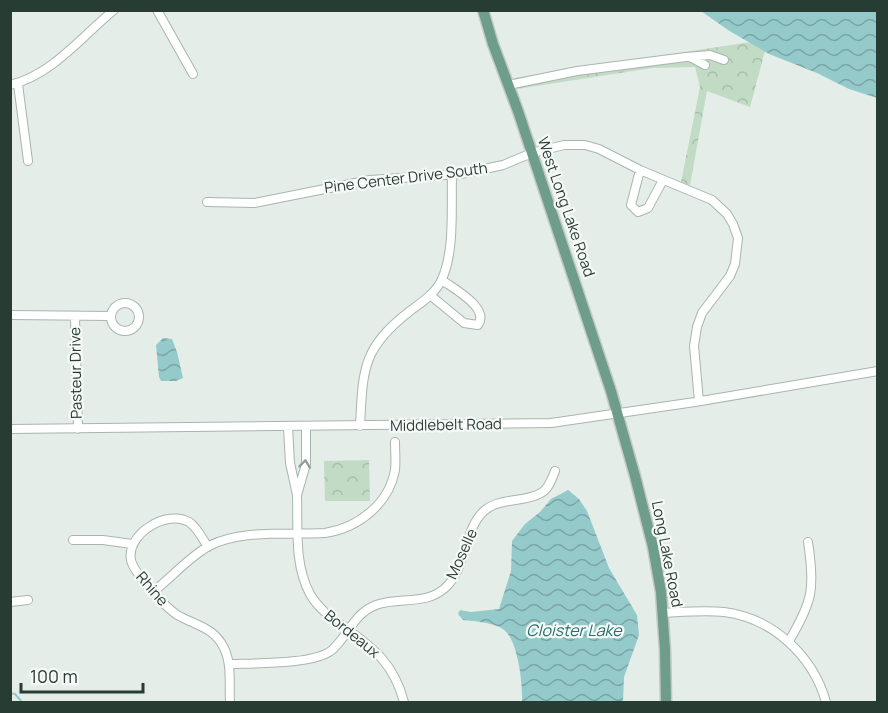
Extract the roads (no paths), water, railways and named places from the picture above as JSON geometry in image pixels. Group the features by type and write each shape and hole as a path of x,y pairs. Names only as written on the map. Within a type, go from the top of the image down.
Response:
{"main road":[{"name":"West Long Lake Road","path":"483,10 490,38 532,153 618,414"},
{"name":"Long Lake Road","path":"618,414 658,573 663,613 666,702"}],"street":[{"path":"28,161 14,84 56,62 114,10"},
{"path":"157,10 193,74"},
{"path":"508,85 577,71 686,57 710,56 724,60"},
{"path":"686,57 692,57 705,65"},
{"name":"Pine Center Drive South","path":"207,202 254,203 370,180 452,174 503,165 532,153 564,145 599,148 640,170 712,200 727,214 734,225 738,238 737,252 730,276 702,313 697,327 694,346 699,401"},
{"path":"640,170 631,205 638,212 648,208 663,180"},
{"path":"360,426 363,378 372,348 393,324 430,295 442,280 448,258 452,174"},
{"path":"430,295 464,323 478,325 480,312 476,306 442,280"},
{"path":"10,315 111,316"},
{"name":"Pasteur Drive","path":"75,317 78,429"},
{"name":"Middlebelt Road","path":"10,429 551,423 878,371"},
{"name":"Bordeaux","path":"288,427 290,464 297,495 300,567 311,596 326,614 382,657 397,679 404,702"},
{"name":"Bordeaux","path":"297,495 306,464 306,427"},
{"path":"154,591 208,547 233,537 337,531 353,525 383,498 394,471 395,442"},
{"name":"Moselle","path":"229,664 317,657 333,649 360,615 372,606 419,600 441,591 456,574 476,523 483,512 499,504 541,493 549,485 555,471"},
{"path":"73,540 132,543 145,530 173,518 187,520 192,524 208,547"},
{"path":"789,641 810,598 812,576 808,542"},
{"name":"Rhine","path":"132,543 130,556 134,568 172,612 213,632 225,650 229,664 230,702"},
{"path":"10,603 28,600"},
{"path":"663,613 732,613 752,619 789,641 803,656 814,673 826,702"}],"water":[{"path":"701,11 877,11 877,98 849,89 817,73 769,54"},
{"path":"163,338 172,339 177,352 183,378 176,381 161,381 159,377 156,345"},
{"name":"Cloister Lake","path":"568,490 579,499 587,511 609,568 637,615 639,635 624,677 623,702 522,702 519,664 509,635 496,626 463,620 458,614 460,610 471,612 499,609 511,571 512,541 525,524 551,499"}],"waterway":[{"path":"10,693 15,694 22,702"}]}
